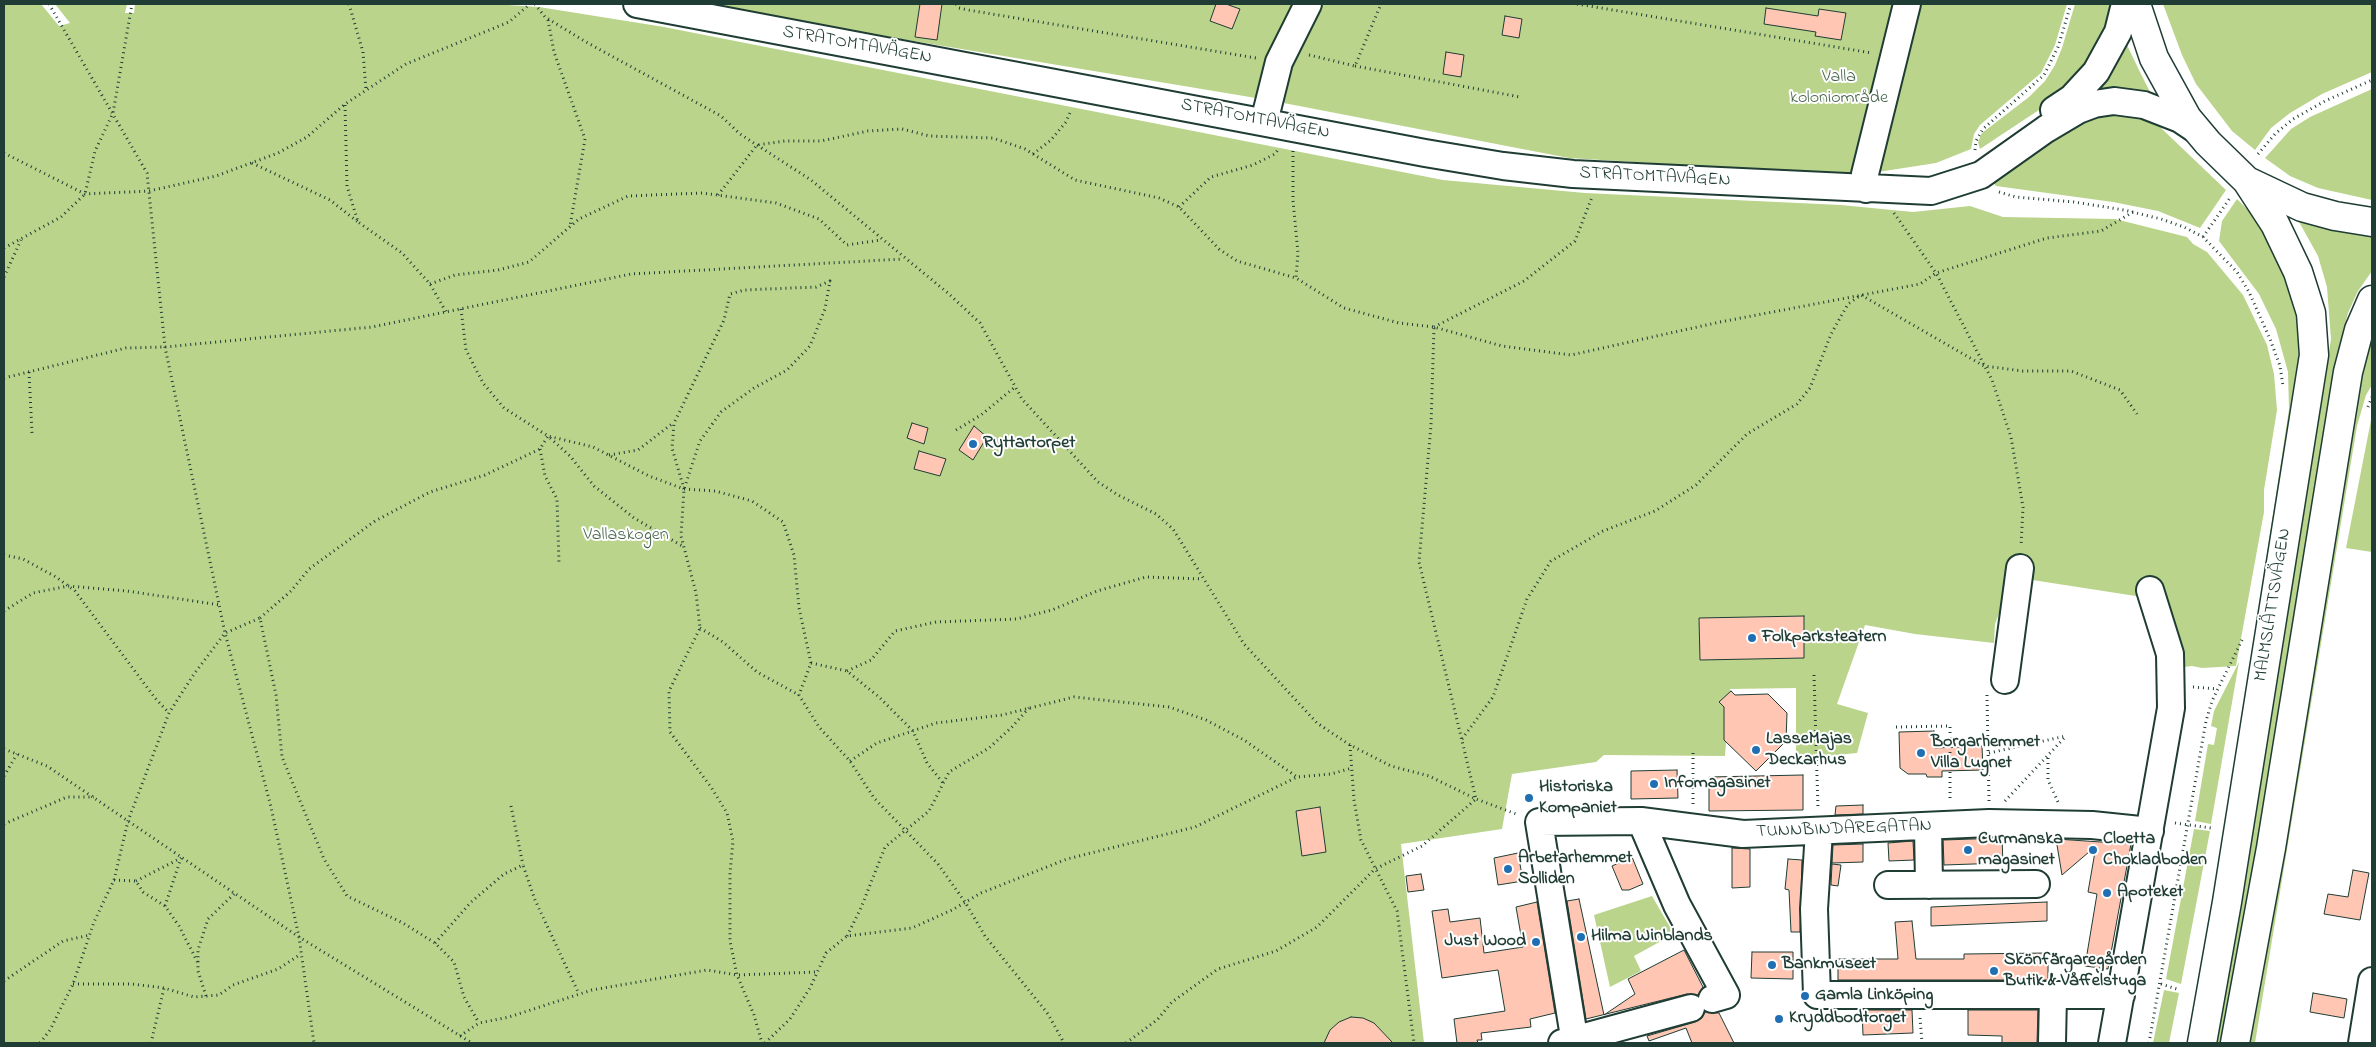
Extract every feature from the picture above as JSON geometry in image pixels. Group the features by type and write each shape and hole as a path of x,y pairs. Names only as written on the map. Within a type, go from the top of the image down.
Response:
{"main road":[{"path":"2136,4 2154,58 2173,95 2195,129 2239,188 2335,216 2372,222"},
{"name":"MALMSLÄTTSVÄGEN","path":"2202,1043 2227,902 2314,356 2311,313 2298,272 2275,224 2239,188"},
{"name":"MALMSLÄTTSVÄGEN","path":"2235,1043 2272,839 2348,372 2359,330 2372,300"}],"street":[{"name":"STRATOMTAVÄGEN","path":"637,4 1503,166 1601,176 1931,191 1981,175 2046,129 2078,110 2094,104 2114,100 2144,105 2165,112 2195,129"},
{"path":"1264,122 1282,55 1308,4"},
{"path":"1873,189 1865,174 1907,4"},
{"name":"STRATOMTAVÄGEN","path":"1873,189 1938,175 1975,160 2072,98 2096,72 2108,53 2118,32 2125,4"},
{"path":"1996,684 2020,568"},
{"path":"2112,1043 2171,708 2170,654 2150,590"},
{"path":"1538,822 1570,1042 1709,1001 1677,905 1641,822"},
{"name":"TUNNBINDAREGATAN","path":"1538,822 1641,822 1743,834 1989,823 2151,825"},
{"path":"1929,885 1939,826"},
{"path":"1819,831 1814,909 1817,995 2121,995"},
{"path":"1888,885 2036,884"},
{"path":"2362,1043 2372,981"},
{"path":"2052,1043 2053,995"}],"path":[{"path":"49,4 147,173 165,347 225,633 271,807 299,937 314,1043"},
{"path":"4,248 61,216 86,194 95,151 113,113 132,4"},
{"path":"349,4 362,52 366,90"},
{"path":"4,153 86,194 149,191 216,176 278,153 307,137 345,104 406,64 510,22 530,4"},
{"path":"535,4 548,20 721,116 740,134 811,180 881,240 949,294 980,323 1022,399 1098,482 1118,495 1156,514 1173,529 1244,644 1317,723 1350,744 1391,766 1429,776 1476,799 1538,822"},
{"path":"956,4 959,8 968,10 1355,66 1520,96"},
{"path":"1355,66 1381,4"},
{"path":"1577,4 1893,56"},
{"path":"548,20 554,52 585,139 570,226"},
{"path":"2258,154 2275,134 2293,119 2325,101 2372,80"},
{"path":"1033,154 1051,140 1066,122 1082,88"},
{"path":"345,104 347,186 358,222"},
{"path":"1179,207 1211,177 1253,165 1275,154 1295,128"},
{"path":"1295,128 1292,154 1298,253 1296,278"},
{"path":"718,195 757,145 785,141 822,141 868,130 902,129 929,136 993,138 1025,148 1075,180 1159,198 1179,207 1219,249 1237,261 1296,278 1344,308 1399,323 1434,327 1502,346 1571,355 1720,322 1920,284 1936,273 2047,238 2101,231 2133,212 2184,227 2203,237 2237,272 2249,292 2280,366 2284,391"},
{"path":"252,163 330,200 402,253 430,284 446,312"},
{"path":"1434,327 1524,281 1575,242 1601,176"},
{"path":"2203,237 2239,188"},
{"path":"1873,189 1936,273 1992,380 2011,437 2022,498 2020,568"},
{"path":"430,284 455,275 498,270 529,262 579,219 628,196 702,193 776,203 819,219 846,244 881,240"},
{"path":"4,277 21,240"},
{"path":"4,378 126,348 165,347 372,327 631,274 904,258"},
{"path":"684,489 672,448 674,423 724,320 730,294 744,290 816,287 830,280 825,310 810,346 788,370 754,388 721,412 700,441 684,489 681,536 696,593 700,628 669,691 670,732 711,787 727,813 733,841 730,873 730,941 737,975 764,1043 790,1019 810,988 826,953 847,936 861,908 885,847 904,829 929,811 949,772 989,748 1029,708"},
{"path":"1861,295 1984,366 2023,371 2071,371 2120,390 2137,414"},
{"path":"1462,738 1493,697 1527,599 1552,561 1602,531 1656,511 1696,485 1747,434 1797,404 1810,388 1831,334 1848,304 1861,295"},
{"path":"461,309 466,350 483,383 504,408 548,436 570,456 594,486 634,518 684,547"},
{"path":"1434,327 1431,425 1420,562 1476,799"},
{"path":"29,372 32,434"},
{"path":"956,430 981,414 1015,387"},
{"path":"609,455 638,450 674,423"},
{"path":"40,1043 50,1030 73,984 90,935 114,880 128,822 169,713 194,674 225,633 260,618 291,591 309,569 375,521 430,492 484,475 540,449 548,436"},
{"path":"548,436 593,447 649,476 684,489 715,491 752,501 783,522 794,555 799,608 810,663 799,695"},
{"path":"540,449 545,476 557,499 559,564"},
{"path":"4,555 23,559 75,591 155,698 169,713"},
{"path":"847,671 871,660 895,631 936,622 1016,619 1052,610 1097,591 1146,577 1203,579"},
{"path":"4,610 33,593 68,586 127,591 220,605"},
{"path":"260,618 276,695 282,756 324,858 347,896 403,923 435,943 454,962 464,997 478,1022"},
{"path":"700,628 723,642 757,672 799,695 819,727 850,761 874,798 938,864 965,902 985,936 1048,1014 1064,1043"},
{"path":"2149,1043 2161,984 2206,721 2212,701 2244,637"},
{"path":"810,663 847,671 880,697 913,731 927,763 943,783"},
{"path":"1814,675 1819,831"},
{"path":"1989,823 1989,753 1996,684"},
{"path":"850,761 877,743 936,723 1002,715 1074,697 1169,707 1206,720 1244,740 1298,777"},
{"path":"1896,727 1950,726 1939,826"},
{"path":"1989,753 2066,736 2000,807 1989,823"},
{"path":"1350,744 1354,800 1361,840 1397,911 1414,1043"},
{"path":"4,749 46,766 95,797 128,822 299,937 472,1043"},
{"path":"1693,753 1694,828"},
{"path":"4,776 17,754"},
{"path":"2048,757 2048,780 2069,824"},
{"path":"847,936 912,928 1018,878 1066,859 1195,828 1298,777 1332,774 1352,768"},
{"path":"4,824 67,798 95,797"},
{"path":"1126,1043 1157,1020 1172,1002 1218,969 1276,951 1317,927 1375,869 1422,846 1476,799"},
{"path":"512,806 523,865 535,900 579,994"},
{"path":"2151,825 2188,825 2211,828"},
{"path":"114,880 136,881 181,858"},
{"path":"165,906 181,858"},
{"path":"435,943 470,902 504,874 523,865"},
{"path":"136,881 143,892 165,906 179,926 198,963"},
{"path":"206,996 198,971 198,950 208,919 234,894"},
{"path":"4,981 63,941 90,935"},
{"path":"73,984 132,984 164,988 194,997 219,995 233,985 278,969 301,954"},
{"path":"460,1036 478,1022 509,1017 579,994 707,970 737,975 817,972"},
{"path":"2161,984 2180,990"},
{"path":"151,1043 164,988"}],"green space":[{"name":"Vallaskogen","path":"4,4 41,4 59,26 70,23 55,4 127,4 125,13 134,13 135,4 492,4 539,7 664,27 1443,180 1585,193 1841,205 1913,212 1970,206 2003,217 2115,219 2187,237 2193,244 2207,252 2243,295 2267,345 2274,374 2277,410 2264,490 2264,512 2236,666 2176,668 2168,601 2013,577 1995,624 1994,643 1915,634 1865,625 1837,704 1868,713 1857,753 1796,759 1796,688 1730,689 1725,756 1604,755 1596,762 1512,774 1502,829 1401,844 1424,1043 4,1043"},
{"name":"Valla koloniområde","path":"703,4 2067,4 2055,45 2041,73 1980,125 1974,134 1971,149 1936,163 1865,174 1800,172 1569,158 1268,100 781,19"},
{"path":"2075,4 2111,4 2108,28 2100,52 2054,100 1980,149 1978,142 1982,133 2029,97 2045,81 2055,65 2062,48"},
{"path":"2163,4 2372,4 2372,72 2322,94 2290,113 2271,128 2255,150 2232,131 2196,84 2182,55"},
{"path":"2127,45 2152,96 2115,90 2097,90 2110,76"},
{"path":"2372,89 2372,200 2318,188 2290,176 2265,158 2291,129 2310,117"},
{"path":"2102,111 2134,115 2160,127 2226,190 2200,228 2158,211 2113,202 1996,186 1989,177"},
{"path":"2237,199 2260,222 2296,294 2304,351 2268,581 2263,580 2289,409 2288,372 2276,329 2259,294 2219,241 2222,221"},
{"path":"2298,220 2323,228 2372,236 2372,271 2358,291 2348,313 2341,341 2234,990 2224,1043 2215,1043 2331,339 2327,287 2318,256"},
{"path":"2372,338 2372,385 2366,395 2357,426 2255,1043 2247,1043 2364,360"},
{"path":"2372,415 2372,552 2346,548"},
{"path":"2239,662 2211,824 2195,821 2208,744 2214,745 2217,728 2211,726 2214,711"},
{"path":"2194,829 2210,831 2181,984 2166,979"},
{"path":"1652,896 1674,934 1634,956 1641,971 1610,987 1594,915"},
{"path":"2164,990 2179,993 2169,1043 2153,1043"}],"building":[{"path":"920,4 942,4 937,40 915,37"},
{"path":"1216,4 1226,4 1240,9 1232,29 1210,21"},
{"path":"1766,8 1818,16 1819,9 1846,13 1841,40 1815,36 1816,32 1764,24"},
{"path":"1505,16 1522,19 1519,38 1502,35"},
{"path":"1446,52 1464,55 1461,77 1443,74"},
{"path":"912,423 928,428 924,444 907,438"},
{"name":"Ryttartorpet","path":"974,426 987,437 973,460 959,450"},
{"path":"919,451 946,459 940,476 914,469"},
{"name":"Folkparksteatern","path":"1804,616 1804,658 1700,660 1699,618"},
{"path":"1731,691 1735,695 1768,694 1787,713 1786,741 1756,771 1724,740 1724,707 1719,702"},
{"name":"Borgarhemmet Villa Lugnet","path":"1934,731 1935,748 1982,746 1983,770 1942,771 1942,777 1927,777 1926,774 1908,774 1900,768 1899,732"},
{"name":"Infomagasinet","path":"1677,770 1678,798 1631,799 1631,771"},
{"path":"1803,775 1803,810 1709,811 1709,777"},
{"path":"1863,805 1863,814 1835,815 1836,806"},
{"path":"1320,807 1326,852 1302,856 1296,811"},
{"name":"Curmanska magasinet","path":"2002,838 2003,863 1944,865 1943,840"},
{"path":"2056,839 2131,844 2108,969 2085,966 2097,894 2088,892 2096,846 2062,875"},
{"path":"1913,841 1914,860 1889,861 1888,843"},
{"path":"1863,844 1863,862 1832,863 1833,845"},
{"path":"1732,848 1750,849 1750,887 1732,888"},
{"name":"Arbetarhemmet Solliden","path":"1518,853 1523,881 1498,885 1494,858"},
{"path":"1632,857 1643,884 1629,890 1622,890 1612,866"},
{"path":"1788,859 1802,860 1800,932 1791,932 1789,890 1785,889"},
{"path":"1832,864 1841,865 1838,886 1831,885"},
{"path":"2353,870 2369,873 2360,920 2324,914 2328,894 2348,897"},
{"path":"1421,874 1424,890 1408,892 1406,876"},
{"path":"1579,899 1604,1015 1586,1019 1567,901"},
{"path":"1537,902 1555,1013 1530,1019 1531,1027 1481,1033 1482,1040 1477,1040 1478,1043 1457,1043 1454,1019 1505,1011 1498,970 1442,978 1432,911 1448,909 1450,922 1480,918 1484,953 1523,947 1516,907"},
{"path":"2047,902 2047,921 1931,926 1931,907"},
{"path":"1912,921 1916,959 1964,959 1964,954 2048,953 2048,980 1838,980 1838,959 1898,959 1895,922"},
{"path":"1684,950 1703,987 1698,995 1687,994 1605,1014 1635,994 1628,979"},
{"name":"Bankmuseet","path":"1752,952 1793,952 1793,979 1751,978"},
{"path":"2313,993 2347,999 2344,1018 2310,1012"},
{"path":"1862,1010 1912,1010 1913,1033 1863,1035"},
{"path":"1968,1010 2038,1010 2037,1043 2002,1043 2002,1036 1968,1035"},
{"path":"1705,1012 1719,1013 1734,1043 1692,1043 1686,1028 1649,1041 1647,1036 1695,1022 1702,1018"},
{"path":"1351,1017 1363,1018 1374,1023 1393,1043 1324,1043 1330,1030 1339,1022"}],"place":[{"name":"Ryttartorpet","path":"973,444"},
{"name":"Folkparksteatern","path":"1752,638"},
{"name":"LasseMajas Deckarhus","path":"1756,750"},
{"name":"Borgarhemmet Villa Lugnet","path":"1921,753"},
{"name":"Infomagasinet","path":"1654,784"},
{"name":"Historiska Kompaniet","path":"1529,798"},
{"name":"Curmanska magasinet","path":"1968,850"},
{"name":"Cloetta Chokladboden","path":"2093,850"},
{"name":"Arbetarhemmet Solliden","path":"1508,869"},
{"name":"Apoteket","path":"2107,893"},
{"name":"Hilma Winblands","path":"1581,937"},
{"name":"Just Wood","path":"1536,942"},
{"name":"Bankmuseet","path":"1772,965"},
{"name":"Skönfärgaregården Butik & Våffelstuga","path":"1994,971"},
{"name":"Gamla Linköping","path":"1805,996"},
{"name":"Kryddbodtorget","path":"1779,1019"}]}
